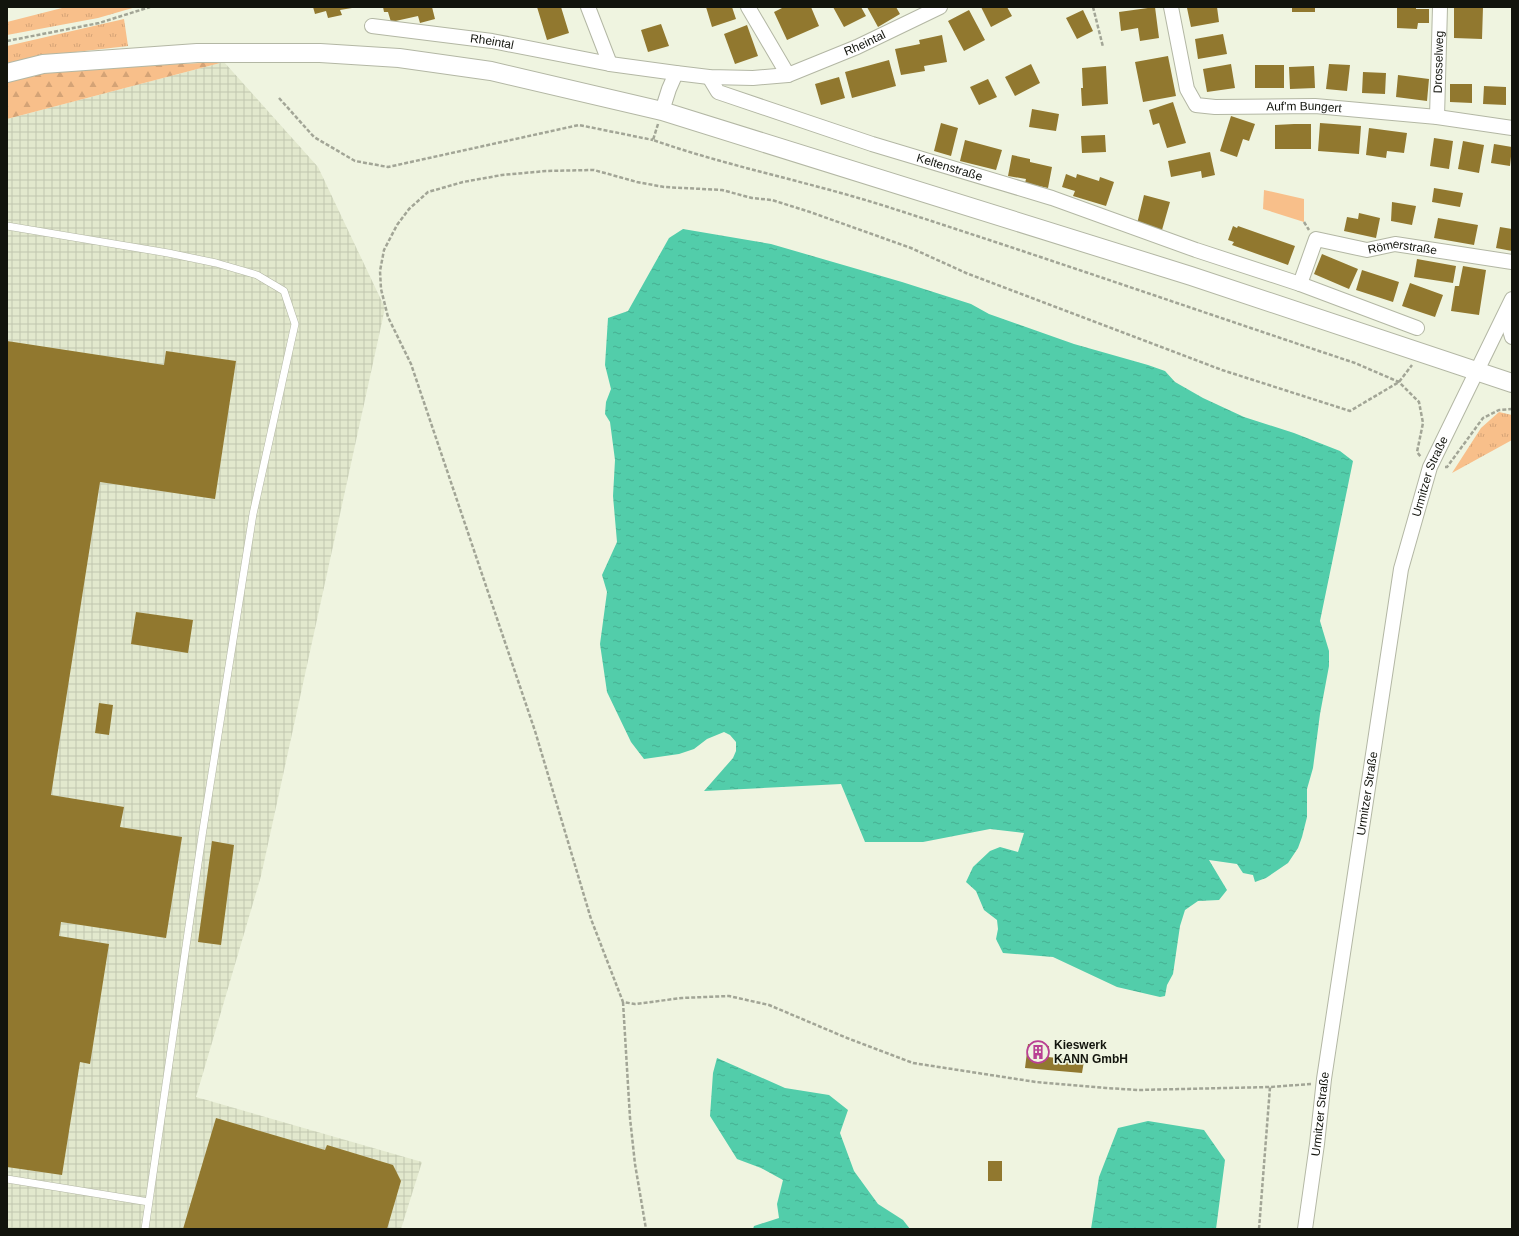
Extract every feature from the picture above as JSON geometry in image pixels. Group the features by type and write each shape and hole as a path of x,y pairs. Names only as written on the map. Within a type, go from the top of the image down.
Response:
{"street":[{"path":"588,7 610,64"},
{"path":"748,7 788,75"},
{"name":"Rheintal","path":"372,26 492,41 610,64 709,77 753,78 788,75 857,47 940,7"},
{"name":"Auf'm Bungert","path":"1171,7 1187,89 1196,106 1315,106 1437,117 1512,128"},
{"name":"Drosselweg","path":"1437,117 1440,7"},
{"path":"7,72 43,64 197,54 320,53 399,58 491,70 662,111 1191,276 1477,370 1512,383"},
{"path":"662,111 676,73"},
{"name":"Keltenstraße","path":"709,77 718,92 872,144 1052,198 1196,250 1300,284"},
{"name":"Römerstraße","path":"1300,284 1316,240 1367,250 1395,244 1512,262"},
{"path":"1300,284 1417,328"},
{"name":"Urmitzer Straße","path":"1305,1229 1317,1144 1324,1078 1401,569 1430,467 1512,299"},
{"path":"1512,302 1510,330 1512,337"}],"lane":[{"path":"7,226 168,253 216,263 257,275 284,291 295,324 253,514 201,844 145,1229"},
{"path":"7,1179 149,1202"}],"path":[{"path":"7,41 99,23 150,7"},
{"path":"1093,7 1103,47"},
{"path":"279,98 314,137 355,161 388,167 579,125 653,140 692,153 785,177 886,207 1355,363 1399,382 1419,402 1423,423 1417,452 1430,467 1447,467 1483,418 1499,410 1512,410"},
{"path":"653,140 662,111"},
{"path":"646,1229 635,1164 630,1118 623,1002 591,919 535,731 411,364 388,317 381,290 380,271 384,250 397,225 410,209 428,192 463,182 502,175 546,171 594,170 637,182 664,187 722,190 752,198 772,200 810,212 911,248 966,273 1222,370 1350,411 1399,382"},
{"path":"623,1002 635,1004 682,998 729,996 769,1005 913,1063 1036,1082 1138,1090 1270,1088 1308,1085 1317,1083 1324,1078"},
{"path":"1259,1229 1270,1088"}],"shaded area":[{"path":"224,62 318,167 385,308 261,876 196,1097 422,1162 401,1229 7,1229 7,119"}],"green space":[{"path":"66,7 136,7 98,18 7,35 7,22"},
{"path":"124,19 128,46 41,56 7,63 7,46"},
{"path":"224,62 7,119 7,78 42,70"},
{"path":"1264,190 1304,199 1304,222 1263,209"},
{"path":"1499,412 1512,415 1512,440 1452,473 1481,428"}],"water":[{"path":"683,229 771,244 902,282 971,304 989,314 1074,344 1148,365 1165,371 1175,382 1203,398 1244,417 1294,433 1340,451 1353,461 1320,621 1329,651 1329,666 1320,714 1313,768 1307,789 1307,817 1302,837 1298,848 1288,863 1266,878 1255,882 1253,875 1243,873 1237,864 1209,860 1227,890 1219,900 1198,901 1185,910 1180,926 1173,974 1167,985 1165,996 1160,997 1117,987 1053,957 1003,953 996,939 998,929 997,920 984,910 976,891 966,882 973,867 990,851 1000,847 1018,852 1024,833 990,829 923,842 865,842 841,784 704,791 733,758 736,751 736,742 730,735 724,732 707,739 694,749 679,754 644,759 631,742 607,692 600,644 607,592 602,575 617,542 613,496 615,460 610,422 605,414 606,402 611,389 605,365 608,318 628,311 669,238"},
{"path":"717,1058 785,1088 829,1095 848,1110 840,1133 854,1171 878,1204 903,1220 910,1229 753,1229 754,1226 779,1218 777,1204 783,1180 761,1168 737,1159 710,1116 713,1073"},
{"path":"1148,1121 1204,1130 1225,1160 1216,1229 1091,1229 1099,1177 1118,1128"}],"building":[{"path":"313,7 352,8 340,10 342,15 328,18 326,11 315,14"},
{"path":"383,7 432,7 435,19 420,23 418,16 391,22 388,12 384,12"},
{"path":"537,7 561,7 569,33 547,40"},
{"path":"706,7 732,7 736,19 712,27"},
{"path":"784,7 811,7 819,26 787,40 774,12"},
{"path":"833,7 861,7 866,16 844,27"},
{"path":"867,7 896,7 900,14 878,27"},
{"path":"981,7 1007,7 1012,16 991,27"},
{"path":"1155,7 1159,38 1140,41 1138,28 1121,31 1119,12"},
{"path":"1217,7 1219,22 1191,27 1187,8"},
{"path":"1292,7 1315,7 1315,12 1292,12"},
{"path":"1397,7 1429,9 1429,23 1418,23 1417,29 1397,28"},
{"path":"1454,7 1483,7 1482,39 1454,38"},
{"path":"969,10 985,40 964,51 948,21"},
{"path":"1083,10 1093,31 1077,39 1066,18"},
{"path":"661,24 669,46 648,52 641,30"},
{"path":"747,25 758,56 735,64 724,34"},
{"path":"1223,34 1227,54 1198,59 1195,39"},
{"path":"942,35 947,62 924,66 925,71 901,75 895,49 920,44 919,40"},
{"path":"1168,56 1176,96 1143,102 1135,62"},
{"path":"889,60 896,86 852,98 845,72"},
{"path":"1031,64 1040,83 1015,96 1005,77"},
{"path":"1231,64 1235,88 1207,92 1203,69"},
{"path":"1329,64 1350,65 1347,91 1326,89"},
{"path":"1255,65 1284,65 1284,88 1255,88"},
{"path":"1106,66 1108,104 1082,106 1082,68"},
{"path":"1314,66 1315,88 1290,89 1289,67"},
{"path":"1363,72 1386,73 1385,94 1362,93"},
{"path":"1398,75 1429,79 1427,101 1396,97"},
{"path":"839,77 845,98 821,105 815,84"},
{"path":"988,79 997,97 979,105 970,87"},
{"path":"1450,84 1472,84 1472,103 1450,102"},
{"path":"1484,86 1506,87 1506,105 1483,104"},
{"path":"1173,102 1186,143 1167,148 1159,123 1153,125 1149,110"},
{"path":"1032,109 1059,114 1056,131 1029,127"},
{"path":"1231,116 1255,124 1249,141 1243,139 1237,157 1220,151"},
{"path":"941,123 958,128 951,156 934,151"},
{"path":"1320,123 1361,126 1359,154 1318,151"},
{"path":"1311,124 1311,149 1275,149 1275,125"},
{"path":"1369,128 1407,133 1404,153 1387,151 1386,158 1366,155"},
{"path":"1105,135 1106,152 1082,153 1081,136"},
{"path":"1434,138 1453,141 1449,169 1430,166"},
{"path":"965,140 1002,150 996,170 960,161"},
{"path":"1463,141 1484,145 1479,173 1458,169"},
{"path":"1494,144 1512,147 1510,166 1491,163"},
{"path":"1210,152 1215,175 1202,178 1201,171 1171,177 1168,161"},
{"path":"1012,155 1030,159 1030,162 1052,167 1048,188 1025,183 1026,179 1008,176"},
{"path":"1066,174 1076,178 1077,174 1099,181 1100,177 1114,182 1106,206 1073,196 1075,191 1062,187"},
{"path":"1434,188 1463,193 1460,207 1432,202"},
{"path":"1144,195 1170,202 1162,230 1137,224"},
{"path":"1392,202 1416,206 1412,225 1391,221"},
{"path":"1359,213 1380,218 1376,238 1344,231 1347,217 1358,219"},
{"path":"1438,218 1478,225 1474,245 1434,238"},
{"path":"1233,226 1237,228 1238,226 1295,246 1288,265 1232,245 1234,242 1228,240"},
{"path":"1500,227 1512,229 1512,251 1496,248"},
{"path":"1322,254 1358,269 1349,289 1314,274"},
{"path":"1417,259 1456,266 1453,283 1414,277"},
{"path":"1463,266 1486,270 1479,315 1451,311 1455,286 1459,286"},
{"path":"1362,270 1399,282 1393,302 1356,290"},
{"path":"1410,283 1443,295 1435,317 1402,306"},
{"path":"7,341 164,365 166,351 236,361 215,499 100,482 51,795 124,807 120,827 182,837 166,938 61,922 59,936 109,944 90,1064 80,1062 62,1175 7,1167"},
{"path":"136,612 193,620 188,653 131,644"},
{"path":"99,703 113,705 109,735 95,733"},
{"path":"212,841 234,845 221,945 198,942"},
{"path":"1028,1044 1049,1046 1048,1057 1084,1061 1082,1073 1025,1068"},
{"path":"216,1118 325,1150 327,1145 393,1165 401,1181 387,1229 183,1229"},
{"path":"988,1161 1002,1161 1002,1181 988,1181"}],"place":[{"name":"Kieswerk KANN GmbH","path":"1038,1052"}]}
